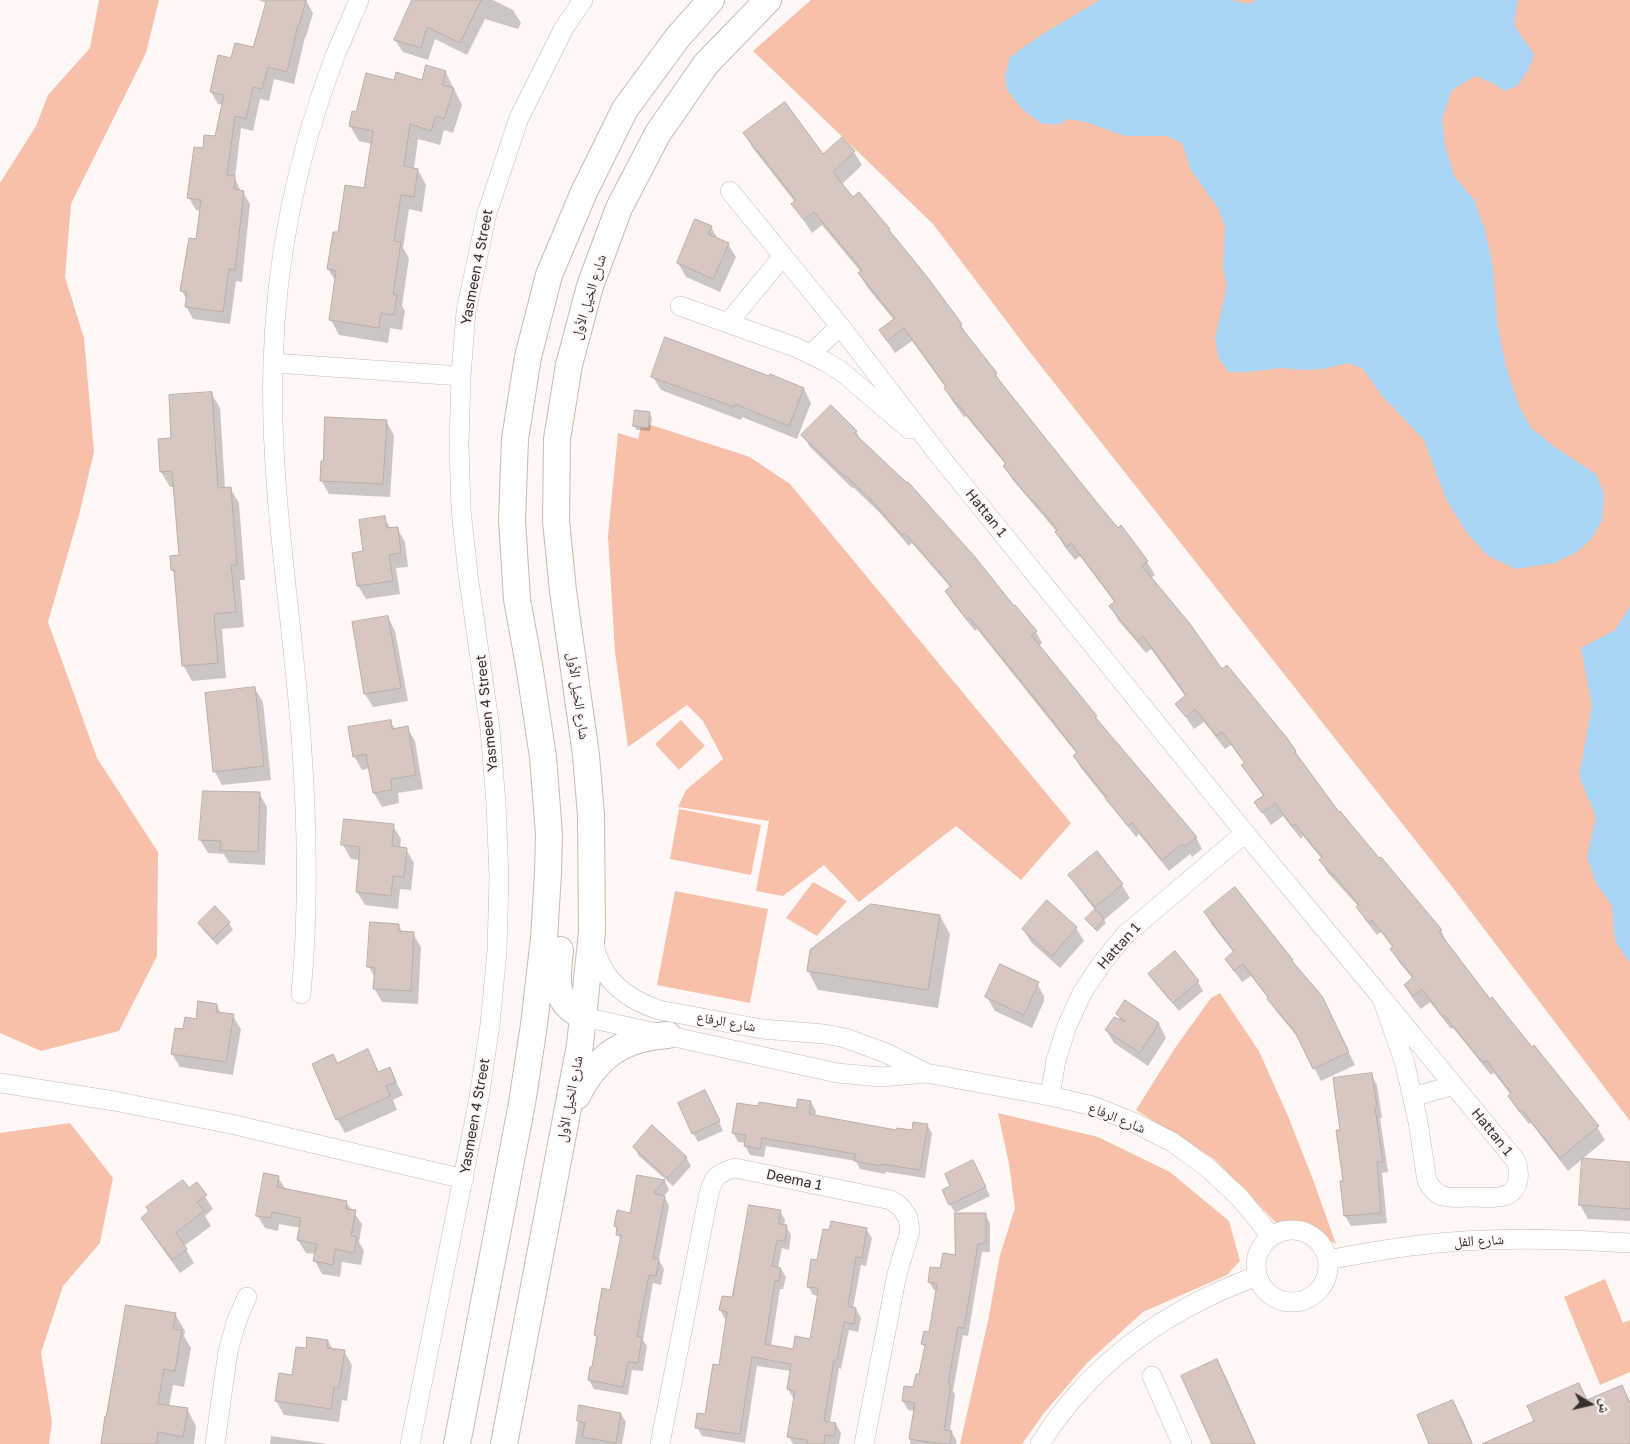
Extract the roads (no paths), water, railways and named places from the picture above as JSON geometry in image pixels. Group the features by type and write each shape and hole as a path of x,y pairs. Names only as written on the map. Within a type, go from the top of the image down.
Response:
{"main road":[{"path":"457,1444 525,1083 540,982 548,873 549,834 543,757 517,599 512,520 514,439 528,357 550,275 584,192 624,109 678,37 711,0"},
{"name":"شارع الخيل الأول","path":"504,1444 568,1112 584,1017 592,932 591,816 587,764 563,591 556,521 557,439 569,364 590,286 616,217 658,133 706,64 768,0"},
{"path":"548,873 556,884 563,909 558,986 567,1006 584,1017"},
{"path":"568,1112 584,1082 605,1057 634,1040 668,1035"}],"street":[{"path":"301,994 305,956 305,828 302,754 276,490 273,363 279,284 291,206 310,130 335,56 360,0"},
{"name":"Yasmeen 4 Street","path":"410,1444 464,1179 490,1025 497,951 499,877 490,729 461,510 459,444 461,376 466,311 486,213 519,118 564,28 583,0"},
{"name":"Hattan 1","path":"730,191 840,326 938,454 1245,833 1454,1084 1516,1161 1519,1169 1519,1178 1516,1187 1510,1193 1502,1197 1450,1198 1440,1195 1432,1189 1427,1181 1414,1097 1405,1064 1382,998"},
{"path":"728,324 783,256"},
{"path":"680,306 811,354 841,371 938,454"},
{"path":"811,354 840,326"},
{"path":"273,363 461,376"},
{"name":"Hattan 1","path":"1050,1096 1056,1060 1067,1026 1082,993 1102,963 1125,936 1245,833"},
{"name":"شارع الرفاع","path":"592,932 600,965 609,979 621,991 646,1005 659,1010 762,1029 824,1034 845,1038 886,1053 926,1074"},
{"name":"شارع الرفاع","path":"584,1017 838,1073 881,1077 926,1074 1050,1096 1092,1106 1134,1122 1172,1142 1208,1168 1234,1192 1271,1236"},
{"path":"0,1084 114,1100 231,1124 464,1179"},
{"path":"1414,1097 1454,1084"},
{"name":"Deema 1","path":"660,1444 712,1181 722,1171 735,1168 891,1200 901,1207 908,1218 910,1231 897,1274 864,1444"},
{"path":"1295,1229 1317,1238 1324,1248 1328,1260 1326,1278 1317,1293 1308,1299 1295,1302 1282,1301 1271,1296 1262,1287 1255,1265 1263,1243 1282,1230 1295,1229"},
{"name":"شارع الفل","path":"1328,1260 1401,1248 1458,1242 1541,1239 1630,1243"},
{"path":"1040,1444 1051,1426 1088,1382 1130,1343 1165,1319 1199,1300 1257,1276"},
{"path":"215,1444 228,1351 237,1320 247,1297"},
{"path":"1152,1376 1182,1444"}],"water":[{"path":"1100,0 1230,0 1249,4 1257,0 1518,0 1514,25 1534,55 1527,72 1517,86 1504,91 1493,83 1475,76 1452,90 1442,119 1445,145 1454,176 1474,200 1485,230 1493,268 1497,322 1506,366 1519,406 1531,428 1556,448 1596,474 1604,495 1602,520 1592,538 1577,552 1555,563 1516,569 1488,556 1466,532 1446,499 1424,440 1383,397 1362,368 1348,363 1322,369 1281,368 1229,372 1219,359 1215,338 1227,286 1223,268 1225,227 1218,208 1191,170 1182,143 1167,136 1125,136 1086,122 1069,119 1060,124 1042,124 1022,109 1007,90 1005,76 1010,57 1041,35"},
{"path":"1630,606 1630,963 1615,941 1612,906 1596,883 1587,857 1596,817 1579,776 1592,706 1581,648 1615,630"}]}
